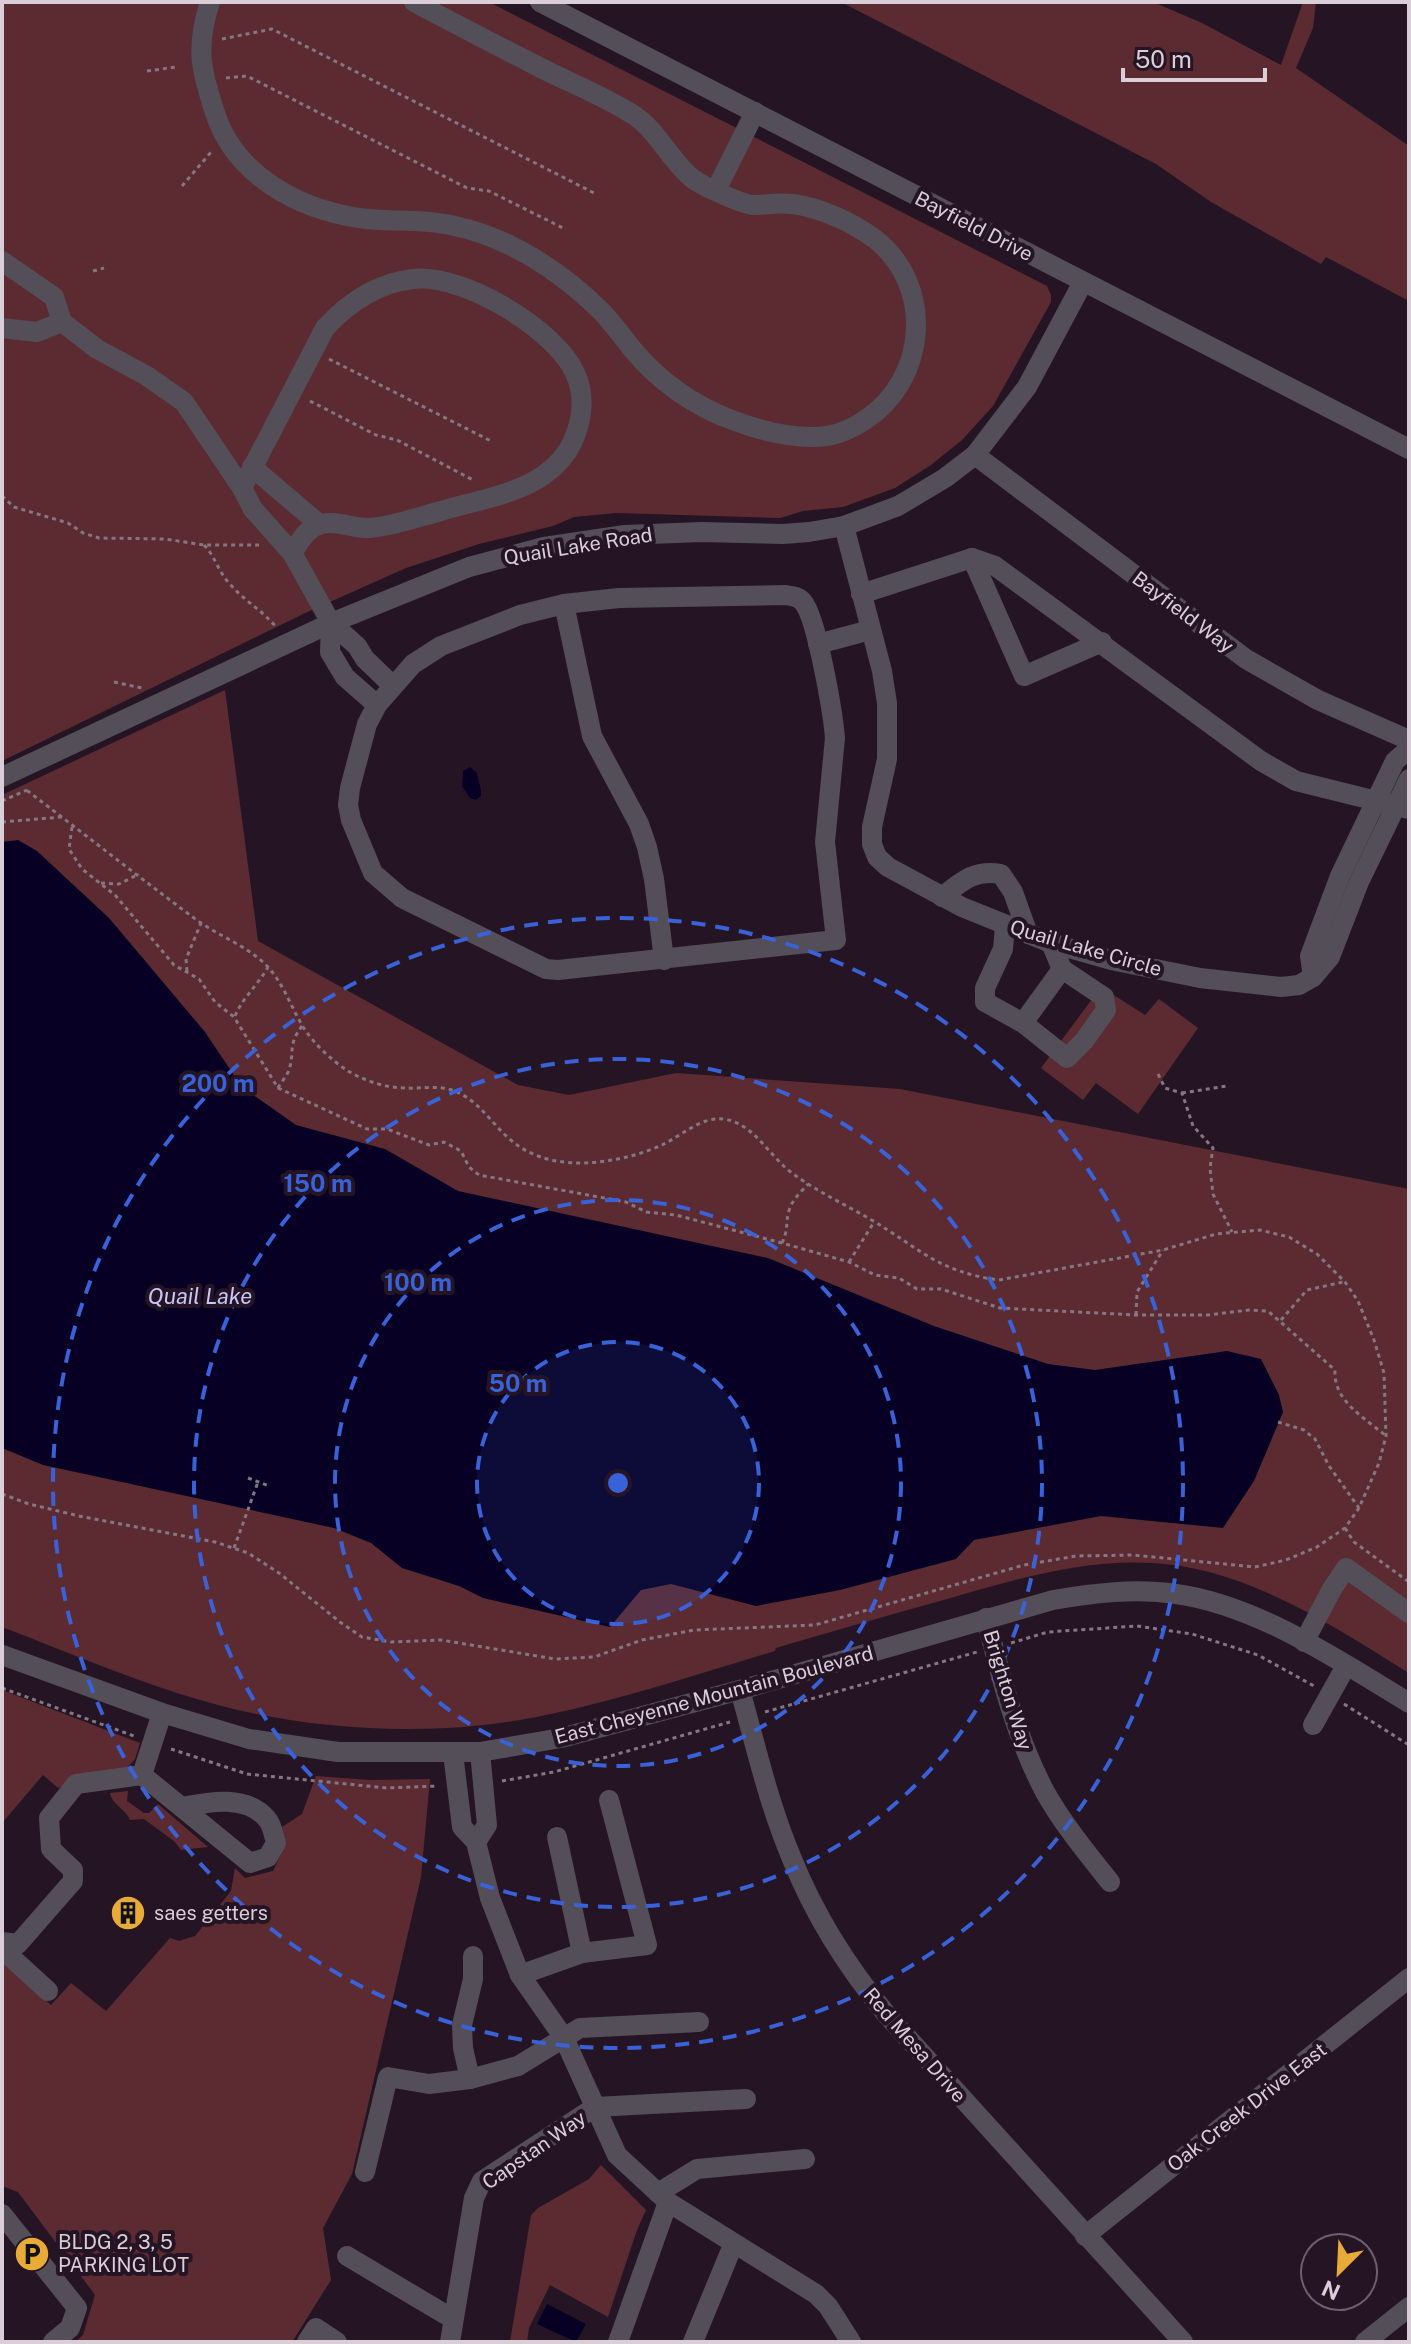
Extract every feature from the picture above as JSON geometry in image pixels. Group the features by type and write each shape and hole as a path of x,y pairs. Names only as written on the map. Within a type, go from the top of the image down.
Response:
{"street":[{"path":"210,2 199,49 219,127 233,149 263,181 312,207 338,214 361,219 447,225 501,241 567,280 604,315 658,376 682,395 708,410 773,433 830,436 851,429 891,399 910,367 916,325 908,287 900,268 890,253 873,238 814,208 789,203 748,205 716,190 693,178 636,116 414,2"},
{"name":"Bayfield Drive","path":"540,2 1409,449"},
{"path":"716,190 755,112"},
{"path":"2,261 54,297 62,322 97,349 147,376 184,402 253,509 292,553 331,623 357,646 365,659 392,685"},
{"path":"242,488 252,467 289,395 325,328 341,310 364,294 416,278 437,280 496,302 520,315 554,343 577,377 583,409 571,446 559,463 543,476 524,486 389,526 367,529 319,524 252,467"},
{"name":"Quail Lake Road","path":"5,776 331,623 469,567 544,547 661,532 783,534 844,526 898,506 945,478 975,455 1027,387 1083,282"},
{"path":"2,328 37,332 62,322"},
{"name":"Bayfield Way","path":"975,455 1246,659 1318,700 1409,740"},
{"path":"292,553 307,532 319,524"},
{"name":"Quail Lake Circle","path":"844,526 882,671 889,730 887,759 872,827 872,844 877,857 888,867 942,897 1005,926 1111,960 1200,978 1281,987 1299,985 1310,979"},
{"path":"861,594 972,558 995,566 1261,761 1296,781 1394,805"},
{"path":"972,558 1024,676 1102,642"},
{"path":"785,595 797,597 805,603 818,644 835,738 825,842 836,940 664,960 546,969 402,898 373,873 348,805 367,724 392,685 413,664 441,646 520,615 564,604 619,598 785,595"},
{"path":"564,604 592,736 639,824 647,847 664,960"},
{"path":"331,623 330,652 345,677 377,705"},
{"path":"818,644 870,630"},
{"path":"1394,805 1395,761 1409,749"},
{"path":"1312,1002 1310,979 1330,957 1359,882 1409,779"},
{"path":"942,897 967,877 985,871 1001,874 1013,892 1028,934"},
{"path":"1005,926 1003,949 985,988 985,1002 1023,1023 1067,1058 1084,1041 1106,1010 1104,997 1062,969 1051,943"},
{"path":"1023,1023 1062,969"},
{"path":"1304,1642 1346,1568 1409,1613"},
{"name":"East Cheyenne Mountain Boulevard","path":"2,1655 162,1713 249,1739 338,1752 480,1752 561,1738 1053,1600 1090,1593 1145,1591 1201,1599 1235,1609 1304,1642 1409,1703"},
{"name":"Brighton Way","path":"986,1618 1002,1681 1028,1757 1067,1827 1110,1882"},
{"path":"1313,1725 1346,1666"},
{"name":"Red Mesa Drive","path":"740,1690 777,1819 792,1859 814,1907 860,1982 1183,2342"},
{"path":"142,1775 162,1713"},
{"path":"476,1842 487,1825 480,1752"},
{"path":"453,1753 462,1827 476,1842 490,1898 520,1975 564,2038 617,2155 663,2198 733,2245 788,2276 828,2306 851,2342"},
{"path":"2,1942 18,1944 73,1881 73,1870 51,1849 49,1818 76,1784 142,1775 182,1807"},
{"path":"520,1975 582,1953 647,1945 609,1800"},
{"path":"557,1837 582,1953"},
{"path":"2,1949 48,1991"},
{"path":"470,2079 462,2025 473,1979 473,1956"},
{"name":"Oak Creek Drive East","path":"1085,2236 1409,1978"},
{"path":"365,2172 388,2077 429,2084 470,2079 518,2066 580,2028 699,2022"},
{"name":"Capstan Way","path":"450,2342 477,2189 499,2169 595,2107 746,2099"},
{"path":"618,2342 663,2198 697,2169 805,2159"},
{"path":"2,2214 77,2308 70,2328 53,2342"},
{"path":"693,2342 733,2245"},
{"path":"347,2256 453,2319"},
{"path":"1365,2342 1409,2307"},
{"path":"307,2342 316,2328 337,2342"}],"path":[{"path":"199,49 214,41 272,29 596,194"},
{"path":"147,71 177,67"},
{"path":"205,78 247,76 467,188 489,191 565,229"},
{"path":"182,186 214,148"},
{"path":"93,271 104,268"},
{"path":"313,351 493,442"},
{"path":"289,395 300,396 376,435 397,440 473,480"},
{"path":"2,496 14,507 68,523 83,533 99,538 165,539 204,545 256,547 276,535"},
{"path":"204,545 211,552 221,575 237,593 260,609 278,630"},
{"path":"114,682 150,690"},
{"path":"2,1494 29,1504 215,1542 248,1553 362,1637 391,1642 441,1640 555,1659 594,1657 642,1640 694,1630 815,1625 1024,1565 1076,1556 1133,1555 1255,1567 1286,1560 1317,1547 1345,1528 1359,1508 1379,1463 1386,1436 1384,1373 1358,1301 1345,1282 1317,1254 1289,1237 1260,1230 1216,1234 1163,1250 999,1280 945,1268 789,1172 738,1124 717,1118 695,1124 661,1145 627,1156 593,1162 560,1162 537,1156 509,1142 459,1092 432,1086 404,1088 373,1083 347,1070 302,1026 287,993 268,967 201,923 5,776"},
{"path":"2,801 27,790"},
{"path":"2,822 62,817"},
{"path":"73,825 69,849 82,869 115,895 174,965 199,979 215,1002 234,1017 278,1088 367,1129 387,1129 429,1145 444,1142 461,1151 469,1167 479,1175 626,1202 646,1212 676,1215 849,1262 875,1275 899,1278 917,1289 941,1289 1000,1308 1136,1315 1268,1311 1335,1370 1335,1380 1343,1399 1386,1436"},
{"path":"99,883 119,884 139,874"},
{"path":"187,971 186,959 201,923"},
{"path":"234,1017 241,1002 259,984 268,967"},
{"path":"278,1088 289,1070 294,1036 302,1026"},
{"path":"1158,1074 1165,1088 1182,1093 1227,1086"},
{"path":"1182,1093 1193,1126 1213,1148 1210,1168 1213,1194 1232,1232"},
{"path":"782,1243 789,1228 788,1212 808,1184"},
{"path":"849,1262 874,1222"},
{"path":"1136,1315 1137,1292 1163,1250"},
{"path":"1281,1320 1307,1290 1345,1282"},
{"path":"1278,1422 1304,1430 1315,1439 1329,1466 1359,1508"},
{"path":"248,1478 269,1486"},
{"path":"234,1548 258,1482"},
{"path":"1345,1528 1354,1542 1409,1582"}],"shaded area":[{"path":"2,2 489,2 1047,286 1051,302 993,406 962,440 895,488 843,507 803,511 780,518 616,513 574,517 553,526 479,544 406,568 303,614 2,761"},
{"path":"841,2 1153,2 1202,23 1281,65 1303,2 1316,2 1313,28 1296,68 1409,146 1409,301 1326,257 1321,264 1211,202 1156,164"},
{"path":"225,690 258,941 518,1085 569,1095 676,1073 900,1089 1409,1189 1409,1673 1312,1615 1262,1590 1209,1572 1140,1562 1039,1574 837,1630 588,1705 525,1719 450,1728 371,1728 254,1714 163,1689 2,1627 2,795"},
{"path":"1101,987 1145,1015 1159,999 1198,1028 1138,1114 1096,1083 1083,1100 1041,1068"},
{"path":"2,1690 140,1743 135,1759 123,1772 77,1780 58,1788 43,1775 2,1823"},
{"path":"316,1776 369,1780 430,1779 421,1877 352,2174 323,2228 331,2280 292,2342 75,2342 83,2335 95,2295 18,2192 2,2186 2,1962 51,2005 71,1983 106,2011 170,1938 179,1941 195,1936 231,1891 235,1868 245,1878 273,1871 286,1844 282,1827 302,1814"},
{"path":"128,1791 127,1801 144,1813 149,1813 158,1804 208,1847 181,1850 144,1819 130,1820 110,1793"},
{"path":"601,2165 646,2210 608,2317 550,2285 529,2328 527,2342 510,2342 531,2215 589,2179"}],"water":[{"path":"470,767 477,773 480,788 481,796 476,800 470,798 462,786 463,771"},
{"name":"Quail Lake","path":"18,840 37,851 109,918 205,1032 242,1087 296,1125 385,1149 458,1191 768,1258 934,1326 1048,1364 1095,1370 1227,1351 1261,1359 1279,1395 1283,1412 1254,1481 1223,1528 1101,1516 974,1540 956,1559 840,1590 756,1606 671,1584 641,1590 610,1627 483,1598 459,1586 402,1568 371,1543 334,1528 43,1465 2,1448 2,842"},
{"path":"547,2304 586,2324 576,2342 537,2324"}],"place":[{"name":"saes getters","path":"128,1913"},
{"name":"BLDG 2, 3, 5 PARKING LOT","path":"32,2254"}]}
